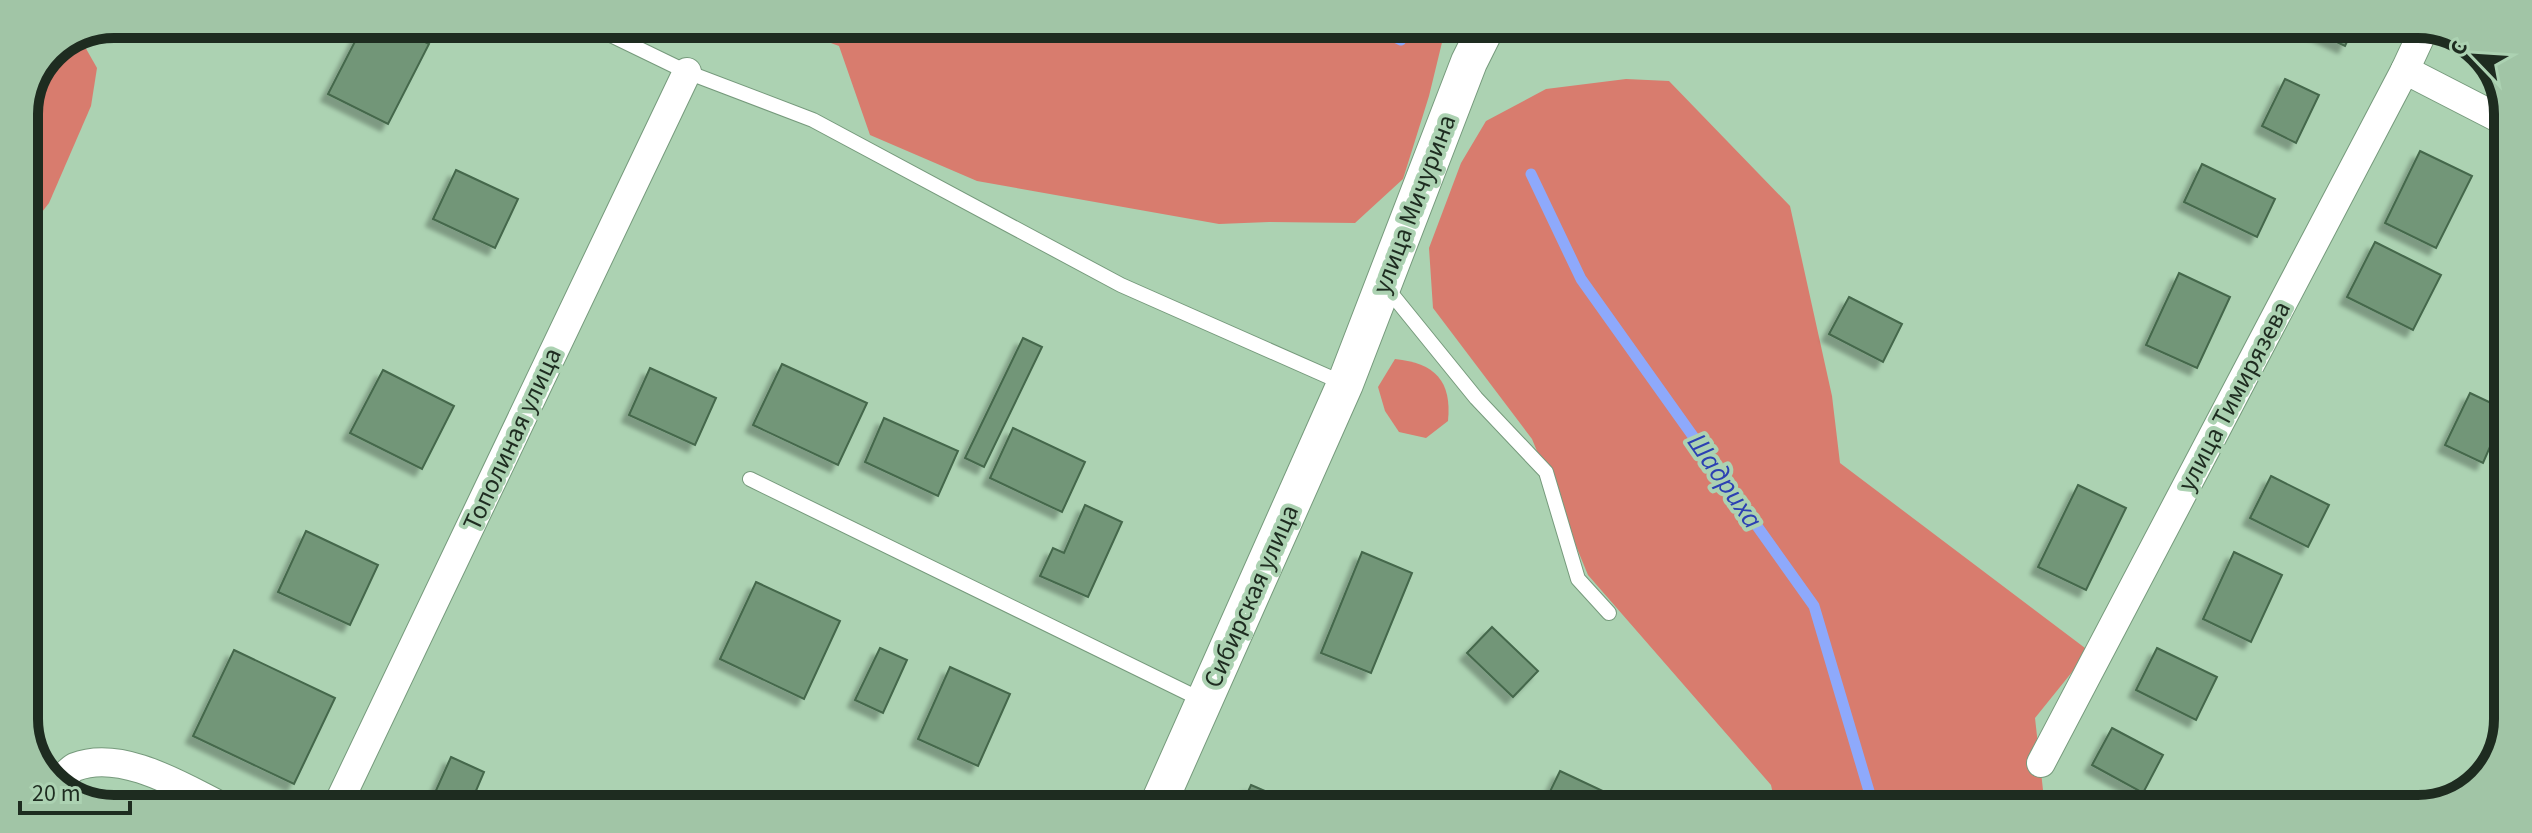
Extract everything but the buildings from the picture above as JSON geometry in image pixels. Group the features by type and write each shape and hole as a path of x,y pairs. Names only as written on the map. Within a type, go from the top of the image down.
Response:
{"street":[{"name":"улица Мичурина","path":"1345,384 1481,38"},
{"name":"улица Тимирязева","path":"2041,763 2420,38"},
{"path":"2405,70 2494,116"},
{"name":"Тополиная улица","path":"342,795 687,72"},
{"name":"Сибирская улица","path":"1162,795 1345,384"},
{"path":"66,776 109,763 151,771 199,795"}],"lane":[{"path":"617,38 687,72 813,120 1121,285 1345,384"},
{"path":"1384,284 1476,398 1546,472 1578,579 1609,613"},
{"path":"750,479 1204,702"}],"shaded area":[{"path":"817,38 1443,38 1403,179 1355,223 1219,224 977,181 870,135 839,46"},
{"path":"84,45 97,68 91,106 49,203 38,217 39,99 60,60"},
{"path":"1626,79 1669,81 1790,206 1832,396 1840,463 2089,651 2035,718 2044,795 1773,795 1771,785 1588,575 1532,439 1433,308 1429,248 1461,163 1486,121 1546,89"},
{"path":"1395,359 1421,365 1438,376 1444,385 1449,407 1448,421 1426,438 1399,432 1385,411 1378,387"}],"waterway":[{"name":"Шадриха","path":"1397,38 1401,40"},
{"name":"Шадриха","path":"1531,174 1581,279 1814,606 1870,795"}]}
